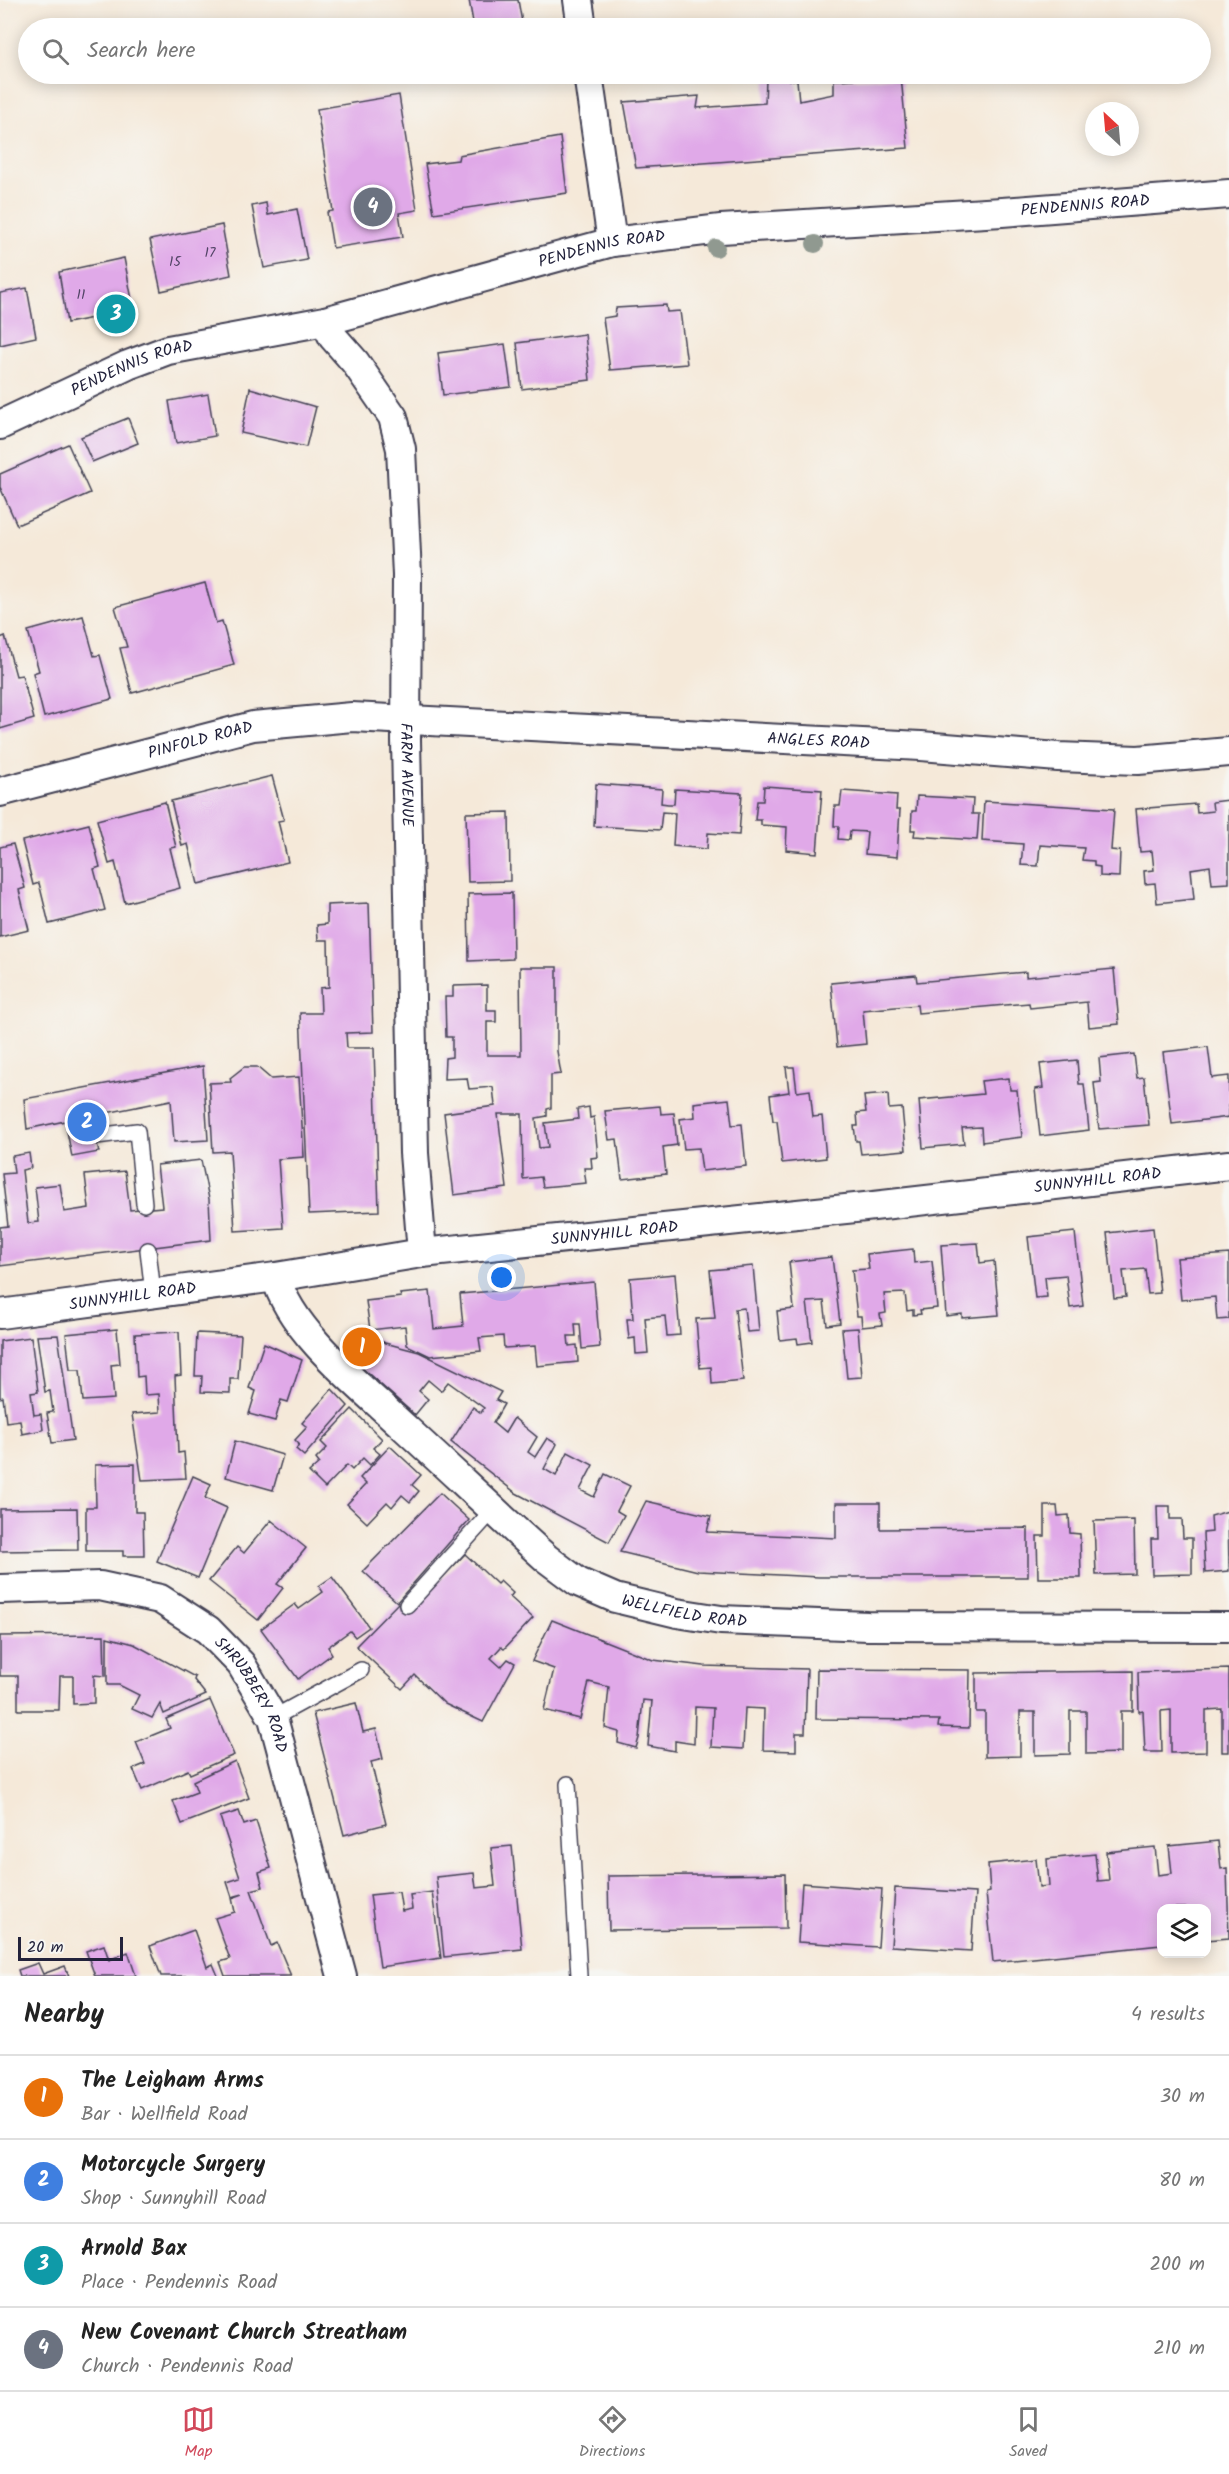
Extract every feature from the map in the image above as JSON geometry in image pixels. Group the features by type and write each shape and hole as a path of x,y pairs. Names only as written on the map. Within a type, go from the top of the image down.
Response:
{"street":[{"path":"578,0 581,18"},
{"path":"589,84 612,242"},
{"name":"PENDENNIS ROAD","path":"0,425 128,365 168,350 325,321 612,242 721,229 1002,212 1229,194"},
{"name":"FARM AVENUE","path":"325,321 333,337 355,362 393,417 401,449 408,575 406,718 414,1153 422,1253"},
{"name":"PINFOLD ROAD","path":"0,792 253,726 352,717 406,718"},
{"name":"ANGLES ROAD","path":"406,718 909,745 1058,757 1138,760 1229,752"},
{"name":"SUNNYHILL ROAD","path":"0,1314 276,1277 422,1253 865,1207 1229,1165"},
{"name":"WELLFIELD ROAD","path":"276,1277 280,1292 301,1325 339,1366 546,1558 578,1582 615,1598 677,1613 721,1620 868,1626 1229,1627"},
{"name":"SHRUBBERY ROAD","path":"0,1589 100,1586 160,1599 208,1630 241,1664 273,1718 342,1976"}],"lane":[{"path":"96,1136 136,1131 144,1204"},
{"path":"148,1250 153,1293"},
{"path":"407,1605 493,1510"},
{"path":"273,1718 361,1671"},
{"path":"568,1784 579,1976"}],"building":[{"path":"469,0 518,0 521,18 472,18"},
{"path":"766,84 797,84 799,101 834,94 834,84 902,84 908,148 636,168 624,102 699,96 697,108 765,103"},
{"path":"399,95 417,210 399,213 403,237 333,248 327,212 333,211 317,109"},
{"path":"560,137 567,193 434,213 425,164 458,160 459,155"},
{"path":"266,203 268,215 297,209 307,260 264,268 252,206"},
{"path":"222,225 231,275 161,291 150,240"},
{"path":"124,258 134,310 67,323 59,272"},
{"path":"27,288 36,337 0,345 0,293"},
{"path":"666,305 667,312 680,311 687,364 610,370 603,318 615,316 616,308"},
{"path":"585,334 590,380 522,389 517,343"},
{"path":"505,344 511,387 443,395 438,353"},
{"path":"250,388 316,407 306,447 241,433"},
{"path":"208,394 215,436 176,443 169,401"},
{"path":"128,418 138,443 92,462 81,437"},
{"path":"68,444 90,493 17,525 0,487 0,474"},
{"path":"205,583 216,623 222,621 234,665 132,693 120,648 127,647 115,607"},
{"path":"83,616 94,656 100,655 112,699 44,717 33,673 39,671 28,631"},
{"path":"5,636 16,676 22,675 34,719 0,729 0,638"},
{"path":"272,776 284,820 278,821 288,862 198,884 188,844 182,846 171,801"},
{"path":"596,784 662,789 661,803 668,804 674,804 675,789 742,793 739,835 708,833 707,849 673,846 675,813 662,812 660,830 594,826"},
{"path":"764,786 822,790 817,853 786,850 787,827 761,825 761,820 755,820 757,801 763,801"},
{"path":"842,791 897,795 896,810 900,810 897,857 865,854 867,832 850,831 849,840 838,839 839,826 834,826 835,806 840,806"},
{"path":"917,796 973,799 972,814 979,814 977,840 914,836 915,830 911,830 912,811 916,811"},
{"path":"1229,800 1229,883 1212,884 1210,866 1191,869 1194,899 1157,903 1155,883 1145,884 1144,871 1154,870 1152,851 1140,852 1136,809 1196,804 1197,813 1213,811 1212,802"},
{"path":"984,801 1114,809 1111,850 1120,851 1119,877 1100,876 1100,867 1094,866 1094,861 1082,860 1084,848 1040,845 1038,866 1021,865 1023,844 982,841"},
{"path":"165,802 176,847 170,848 180,888 125,903 115,862 109,864 97,820"},
{"path":"509,812 510,881 468,882 466,813"},
{"path":"89,824 100,867 94,869 105,910 49,924 39,883 33,885 22,841"},
{"path":"13,844 25,888 19,890 29,930 0,937 0,847"},
{"path":"512,893 513,959 469,961 468,894"},
{"path":"369,903 373,1032 346,1033 347,1048 374,1048 379,1211 309,1214 300,1013 321,1013 320,988 329,987 328,940 318,940 317,925 327,924 327,905"},
{"path":"520,967 557,967 557,1051 561,1074 551,1075 551,1108 547,1109 547,1116 536,1118 539,1148 548,1147 545,1123 578,1119 577,1109 589,1107 590,1118 594,1117 598,1157 591,1158 592,1168 584,1168 586,1183 543,1187 541,1177 523,1179 522,1114 498,1114 507,1188 454,1195 444,1113 495,1106 493,1087 469,1089 467,1078 444,1079 445,1058 452,1057 452,1037 446,1037 445,997 453,997 453,986 487,985 487,1010 496,1010 496,1022 487,1022 487,1055 521,1055"},
{"path":"1114,969 1119,1024 1089,1027 1087,1002 1030,1008 1029,1003 918,1013 917,1005 863,1010 866,1044 837,1047 831,983 916,975 917,982 1026,972 1026,977"},
{"path":"1208,1047 1212,1078 1229,1076 1229,1117 1172,1124 1163,1052"},
{"path":"1134,1054 1137,1078 1144,1077 1149,1125 1099,1129 1094,1083 1101,1082 1099,1058"},
{"path":"1077,1060 1079,1084 1084,1084 1089,1130 1040,1136 1035,1089 1043,1088 1040,1064"},
{"path":"203,1066 208,1140 174,1142 171,1100 91,1116 99,1152 72,1157 65,1121 27,1129 24,1099"},
{"path":"244,1067 257,1067 271,1079 299,1077 304,1157 278,1159 283,1228 235,1231 230,1151 213,1152 209,1083 231,1082 230,1078"},
{"path":"786,1067 794,1067 797,1092 810,1090 813,1117 822,1116 826,1158 782,1163 777,1121 773,1121 770,1095 789,1092"},
{"path":"1009,1078 1010,1090 1017,1090 1022,1137 982,1142 981,1127 962,1128 964,1144 923,1148 919,1100 983,1094 981,1081"},
{"path":"888,1094 889,1109 902,1108 906,1150 861,1154 854,1126 858,1126 857,1113 866,1112 864,1096"},
{"path":"729,1099 732,1125 742,1124 746,1166 702,1171 699,1148 684,1149 680,1119 695,1117 694,1103"},
{"path":"660,1106 661,1114 674,1113 677,1145 663,1147 666,1174 622,1179 617,1139 609,1140 605,1111"},
{"path":"29,1153 31,1168 22,1170 28,1223 39,1222 35,1187 60,1184 64,1212 89,1208 85,1175 125,1171 130,1210 162,1207 157,1165 201,1160 209,1199 211,1240 0,1266 0,1227 8,1226 2,1174 14,1173 12,1156"},
{"path":"1153,1228 1160,1293 1148,1294 1145,1269 1123,1271 1126,1297 1114,1298 1107,1233"},
{"path":"1075,1232 1083,1306 1070,1308 1066,1275 1045,1277 1047,1297 1035,1298 1028,1237"},
{"path":"978,1243 980,1263 994,1261 999,1315 962,1318 962,1314 946,1316 941,1245"},
{"path":"913,1249 914,1263 932,1261 937,1308 920,1310 921,1314 913,1315 913,1310 907,1311 905,1293 884,1294 886,1313 880,1314 882,1325 862,1327 861,1316 857,1316 852,1270 869,1269 867,1254"},
{"path":"1229,1254 1229,1319 1217,1320 1215,1297 1181,1300 1177,1258"},
{"path":"832,1257 840,1323 827,1325 824,1301 807,1302 812,1342 798,1344 797,1338 780,1340 777,1311 794,1309 789,1262"},
{"path":"753,1266 759,1331 747,1332 744,1308 735,1309 743,1381 712,1384 711,1367 700,1368 696,1319 715,1318 710,1270"},
{"path":"675,1274 680,1335 667,1336 665,1316 645,1318 648,1353 636,1354 635,1338 629,1339 627,1319 633,1319 630,1278"},
{"path":"594,1282 600,1347 582,1349 580,1324 575,1324 576,1336 568,1336 569,1346 577,1345 578,1362 537,1366 535,1346 504,1348 503,1336 479,1338 481,1351 430,1356 407,1345 405,1326 370,1330 366,1301 430,1291 434,1329 463,1326 460,1294"},
{"path":"358,1328 385,1343 419,1352 501,1392 496,1400 504,1404 493,1423 505,1433 514,1418 537,1437 528,1452 535,1457 547,1438 557,1444 544,1469 556,1476 568,1452 593,1465 580,1490 594,1497 605,1474 630,1486 617,1511 624,1515 609,1542 516,1493 451,1442 473,1407 481,1413 484,1408 448,1382 441,1391 428,1380 419,1391 428,1399 415,1415 345,1353 345,1345"},
{"path":"858,1328 862,1377 847,1378 842,1329"},
{"path":"117,1329 120,1364 111,1365 114,1399 83,1401 80,1370 70,1370 66,1334"},
{"path":"179,1332 181,1375 175,1376 178,1453 184,1452 186,1478 142,1480 132,1414 160,1412 159,1394 145,1395 144,1376 137,1377 135,1334"},
{"path":"197,1333 241,1335 238,1379 230,1379 230,1393 201,1392 202,1376 195,1376"},
{"path":"58,1335 73,1440 52,1443 47,1413 53,1412 50,1391 45,1392 37,1336"},
{"path":"31,1337 38,1392 31,1393 34,1415 41,1414 43,1430 22,1434 20,1420 6,1422 3,1397 0,1398 0,1341"},
{"path":"264,1343 302,1360 288,1402 281,1400 275,1421 249,1414 256,1391 249,1388"},
{"path":"332,1389 348,1406 304,1456 296,1449 299,1444 295,1440 307,1427 302,1423"},
{"path":"352,1409 382,1439 373,1448 380,1454 370,1465 363,1458 352,1470 347,1465 325,1488 309,1472 319,1463 316,1459 327,1448 321,1442"},
{"path":"235,1441 283,1455 273,1490 226,1477"},
{"path":"390,1446 421,1475 412,1485 419,1491 410,1502 402,1495 392,1507 387,1502 367,1523 347,1504 366,1484 360,1478"},
{"path":"135,1464 135,1512 143,1512 144,1556 123,1556 123,1551 86,1551 86,1507 96,1507 95,1465"},
{"path":"193,1476 211,1484 205,1498 227,1508 198,1578 157,1561"},
{"path":"440,1493 469,1520 397,1602 363,1571"},
{"path":"646,1501 711,1516 707,1532 836,1538 836,1503 880,1503 880,1529 1028,1528 1028,1577 819,1577 698,1571 620,1552"},
{"path":"1045,1506 1057,1506 1058,1516 1069,1515 1070,1533 1080,1534 1081,1578 1038,1578 1037,1536 1045,1536"},
{"path":"1157,1506 1170,1506 1170,1519 1182,1519 1183,1538 1192,1538 1192,1574 1152,1575 1151,1539 1158,1539"},
{"path":"77,1508 78,1550 0,1551 0,1509"},
{"path":"1228,1511 1229,1571 1205,1573 1203,1533 1212,1532 1211,1516"},
{"path":"271,1520 306,1548 277,1584 283,1588 258,1620 209,1581 237,1547 244,1553"},
{"path":"1134,1520 1135,1574 1096,1575 1094,1521"},
{"path":"465,1554 497,1584 500,1581 513,1593 510,1597 533,1618 504,1649 501,1647 491,1658 501,1667 508,1659 515,1663 483,1722 445,1704 415,1675 402,1689 356,1646 398,1603 408,1613"},
{"path":"332,1577 369,1627 355,1637 350,1631 328,1647 332,1654 298,1679 261,1629 295,1604 299,1609 323,1592 319,1586"},
{"path":"552,1620 653,1660 704,1666 807,1669 805,1733 796,1733 796,1751 763,1750 764,1709 745,1708 743,1749 711,1747 713,1708 695,1707 694,1744 675,1741 675,1751 648,1746 652,1701 643,1700 636,1748 618,1743 619,1732 605,1728 609,1687 589,1682 580,1719 544,1710 554,1669 532,1661"},
{"path":"104,1635 105,1676 94,1675 94,1703 73,1704 73,1676 60,1676 59,1710 18,1710 18,1676 0,1676 0,1636"},
{"path":"107,1637 134,1644 195,1677 194,1680 206,1695 164,1714 160,1704 152,1718 132,1709 139,1695 119,1685 107,1685"},
{"path":"817,1669 970,1670 969,1728 938,1727 939,1720 816,1719"},
{"path":"1229,1669 1229,1752 1222,1752 1222,1709 1206,1710 1206,1752 1171,1753 1171,1710 1161,1711 1162,1752 1145,1752 1143,1711 1139,1712 1138,1672"},
{"path":"1133,1671 1133,1711 1121,1711 1121,1753 1086,1754 1086,1711 1070,1711 1070,1754 1035,1755 1035,1712 1020,1712 1020,1756 985,1757 985,1712 976,1712 976,1673"},
{"path":"210,1700 234,1755 190,1774 188,1770 142,1790 133,1769 145,1764 136,1742 170,1728 166,1719"},
{"path":"356,1703 363,1732 376,1729 383,1759 371,1762 386,1824 344,1835 313,1713"},
{"path":"235,1761 249,1798 182,1824 173,1801 197,1792 193,1781"},
{"path":"239,1811 244,1825 256,1821 271,1868 259,1872 263,1887 251,1890 271,1946 277,1943 291,1976 225,1976 220,1962 230,1959 215,1918 235,1912 232,1898 243,1894 232,1897 227,1882 240,1878 220,1817"},
{"path":"1218,1841 1221,1869 1227,1868 1229,1938 1211,1940 1211,1904 1157,1904 1157,1945 993,1962 986,1893 990,1892 988,1864 1036,1859 1039,1887 1049,1886 1047,1859 1095,1854 1098,1881 1109,1880 1106,1852 1155,1847 1158,1875 1172,1873 1169,1846"},
{"path":"512,1846 522,1949 444,1957 436,1877 474,1873 476,1888 495,1886 491,1848"},
{"path":"785,1874 786,1928 609,1930 608,1876"},
{"path":"802,1883 882,1889 878,1947 798,1942"},
{"path":"895,1888 975,1893 971,1951 891,1946"},
{"path":"399,1892 402,1911 412,1909 410,1895 432,1892 441,1958 380,1967 370,1895"},
{"path":"194,1930 207,1967 213,1964 218,1976 161,1976 150,1946"},
{"path":"104,1945 109,1960 128,1952 136,1976 95,1976 86,1951"},
{"path":"38,1963 43,1974 65,1966 69,1976 20,1976 18,1970"}],"place":[{"name":"New Covenant Church Streatham","path":"373,207"},
{"name":"Arnold Bax","path":"116,314"},
{"name":"Motorcycle Surgery","path":"87,1122"},
{"name":"The Leigham Arms","path":"362,1347"}]}
